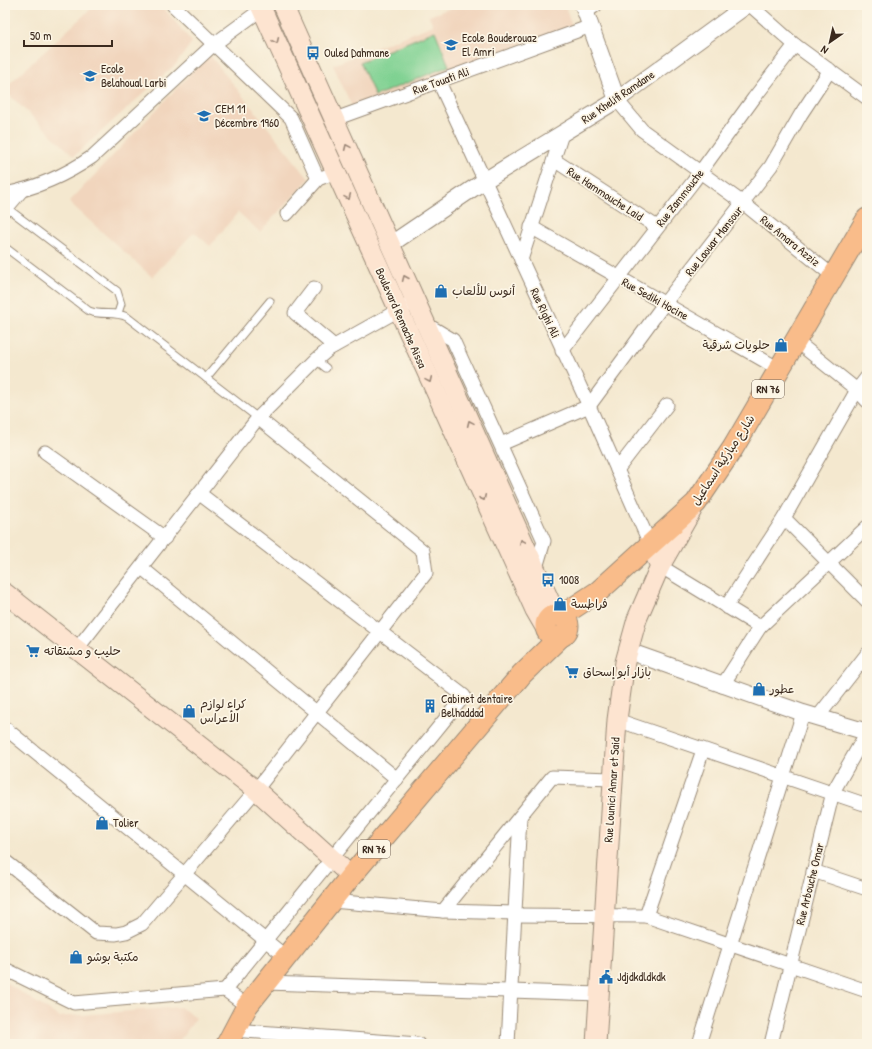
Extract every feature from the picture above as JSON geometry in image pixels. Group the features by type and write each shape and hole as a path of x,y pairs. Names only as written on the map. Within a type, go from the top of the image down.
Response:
{"main road":[{"name":"Boulevard Remache Aissa","path":"283,5 391,244 415,302 535,571 556,627"},
{"name":"Boulevard Remache Aissa","path":"261,7 300,116 336,171 397,309 535,610 556,627"},
{"name":"شارع مباركية اسماعيل","path":"650,544 696,503 733,448 867,219"},
{"name":"Rue Lounici Amar et Said","path":"596,1044 612,779 617,720 628,651 637,619 660,566 696,503"},
{"name":"RN 76","path":"216,1044 230,1037 247,1006 351,876 522,674 556,627 599,591 650,544"},
{"path":"650,544 660,566"},
{"path":"5,594 256,790 351,876"}],"street":[{"path":"173,5 213,44 300,116 318,179"},
{"path":"748,5 795,45 867,98"},
{"name":"Rue Khelifi Ramdane","path":"391,244 484,180 617,100 748,5"},
{"path":"5,194 22,190 73,170 92,157 213,44 261,7"},
{"path":"589,12 617,100"},
{"name":"Rue Touati Ali","path":"335,119 439,82 589,12"},
{"name":"Rue Zammouche","path":"562,351 700,172 795,45"},
{"name":"Rue Laouar Mansour","path":"589,406 664,304 771,166 801,114 830,70"},
{"name":"Rue Righi Ali","path":"439,82 562,351 589,406 650,544"},
{"name":"Rue Amara Azziz","path":"617,100 642,130 743,204 833,276"},
{"path":"521,260 562,134"},
{"name":"Rue Hammouche Laid","path":"554,160 657,227"},
{"path":"287,214 318,179 336,171"},
{"path":"6,209 22,190"},
{"name":"Rue Sediki Hocine","path":"531,227 617,278 779,369"},
{"path":"314,288 295,313 334,346"},
{"path":"76,650 142,568 258,418 321,364 334,346 397,309 415,302"},
{"path":"426,324 453,340 544,541 535,571"},
{"path":"796,341 856,390 867,401"},
{"path":"726,606 784,518 856,390 867,377"},
{"path":"617,470 667,405"},
{"path":"501,444 589,406"},
{"path":"5,861 96,933 106,935 126,932 142,924 256,790 426,573 423,551 258,418"},
{"path":"45,452 165,538"},
{"path":"200,494 464,696 225,990"},
{"path":"784,518 827,563 867,601"},
{"path":"722,686 760,627 867,527"},
{"path":"660,566 760,627"},
{"path":"142,568 396,779"},
{"path":"628,651 722,686 810,716 867,732"},
{"path":"699,1044 783,778 810,716 867,654"},
{"path":"617,720 783,778 832,792 867,805"},
{"path":"5,728 265,939 286,958"},
{"name":"Rue Arbouche Omar","path":"771,1044 832,792 867,732"},
{"path":"646,916 703,750"},
{"path":"443,911 552,778 612,779"},
{"path":"508,1044 520,817"},
{"path":"813,871 867,889"},
{"path":"332,901 443,911 515,914 646,916 867,991"},
{"path":"5,969 74,1003 225,990 247,1006"},
{"path":"266,983 599,994"},
{"path":"230,1037 418,1044"}],"lane":[{"path":"6,209 117,291 121,304 118,313"},
{"path":"6,248 89,312 97,314 118,313 127,317 258,418"},
{"path":"206,378 270,301"}],"shaded area":[{"name":"Ecole Belahoual Larbi","path":"95,5 161,5 192,42 176,64 74,156 5,91 5,88"},
{"name":"Ecole Bouderouaz El Amri","path":"459,5 565,5 572,26 353,109 333,65 433,25 429,16"},
{"name":"CEM 11 Décembre 1960","path":"209,54 309,179 260,232 238,212 210,246 194,232 152,277 69,202"},
{"path":"5,982 59,1017 180,1007 196,1018 177,1044 5,1044"}],"green space":[{"path":"435,31 449,66 375,96 360,62"}],"place":[{"name":"Ecole Bouderouaz El Amri","path":"451,45"},
{"name":"Ouled Dahmane","path":"313,53"},
{"name":"Ecole Belahoual Larbi","path":"90,76"},
{"name":"CEM 11 Décembre 1960","path":"204,116"},
{"name":"أنوس للألعاب","path":"441,291"},
{"name":"حلويات شرقية","path":"781,345"},
{"name":"1008","path":"548,580"},
{"name":"فراطسة","path":"560,604"},
{"name":"حليب و مشتقاته","path":"33,651"},
{"name":"بازار أبو إسحاق","path":"572,672"},
{"name":"عطور","path":"759,689"},
{"name":"Cabinet dentaire Belhaddad","path":"430,706"},
{"name":"كراء لوازم الأعراس","path":"189,711"},
{"name":"Tolier","path":"102,823"},
{"name":"مكتبة بوشو","path":"76,957"},
{"name":"Jdjdkdldkdk","path":"606,977"}]}
